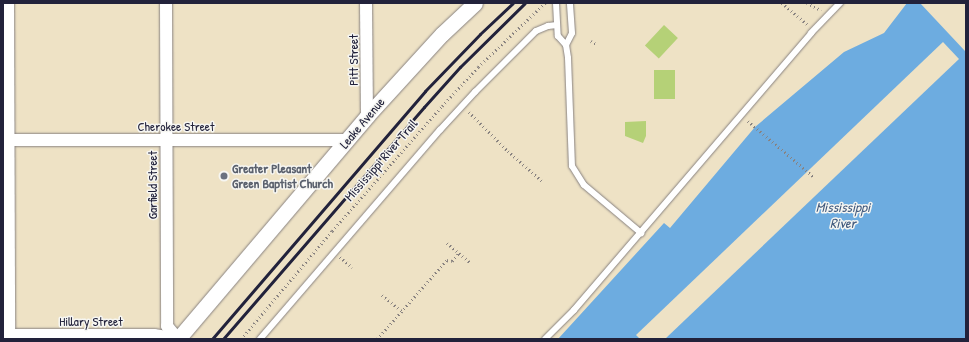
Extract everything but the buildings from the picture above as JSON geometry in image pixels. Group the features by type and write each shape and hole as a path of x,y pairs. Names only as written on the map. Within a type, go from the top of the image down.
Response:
{"street":[{"path":"7,336 6,140 8,3"},
{"name":"Garfield Street","path":"166,3 167,326 178,339"},
{"name":"Pitt Street","path":"366,3 367,116"},
{"name":"Leake Avenue","path":"178,339 367,116 442,34 475,3"},
{"name":"Cherokee Street","path":"6,140 348,140"},
{"name":"Hillary Street","path":"7,336 154,335 178,339"}],"lane":[{"path":"556,3 558,36 566,45"},
{"path":"570,3 572,33 566,45 572,166 584,185 641,233"},
{"path":"545,339 574,310 815,30 840,3"},
{"path":"260,339 440,130 475,92 536,31 548,26 557,25"}],"path":[{"name":"Mississippi River Trail","path":"241,339 332,231 442,106 478,67 545,3"},
{"path":"782,3 815,30"},
{"path":"807,3 831,14"},
{"path":"591,41 596,44"},
{"path":"465,109 508,151 542,181"},
{"path":"748,121 814,176"},
{"path":"447,243 471,263"},
{"path":"377,339 446,260 452,261 459,253"},
{"path":"338,255 352,267"},
{"path":"382,295 402,311"}],"green space":[{"path":"664,25 678,38 659,58 645,45"},
{"path":"654,70 675,70 675,99 654,99"},
{"path":"646,121 646,136 643,143 625,136 625,122"}],"water":[{"name":"Mississippi River","path":"907,3 966,3 966,339 558,339 664,223 670,228 755,127 844,52 884,33"}],"pier":[{"path":"920,3 966,3 965,51"},
{"path":"943,42 959,59 665,339 640,339 636,335"}],"railway":[{"path":"212,339 425,91 480,34 513,3"},
{"path":"223,339 424,107 460,67 525,3"}],"place":[{"name":"Greater Pleasant Green Baptist Church","path":"224,176"}]}
